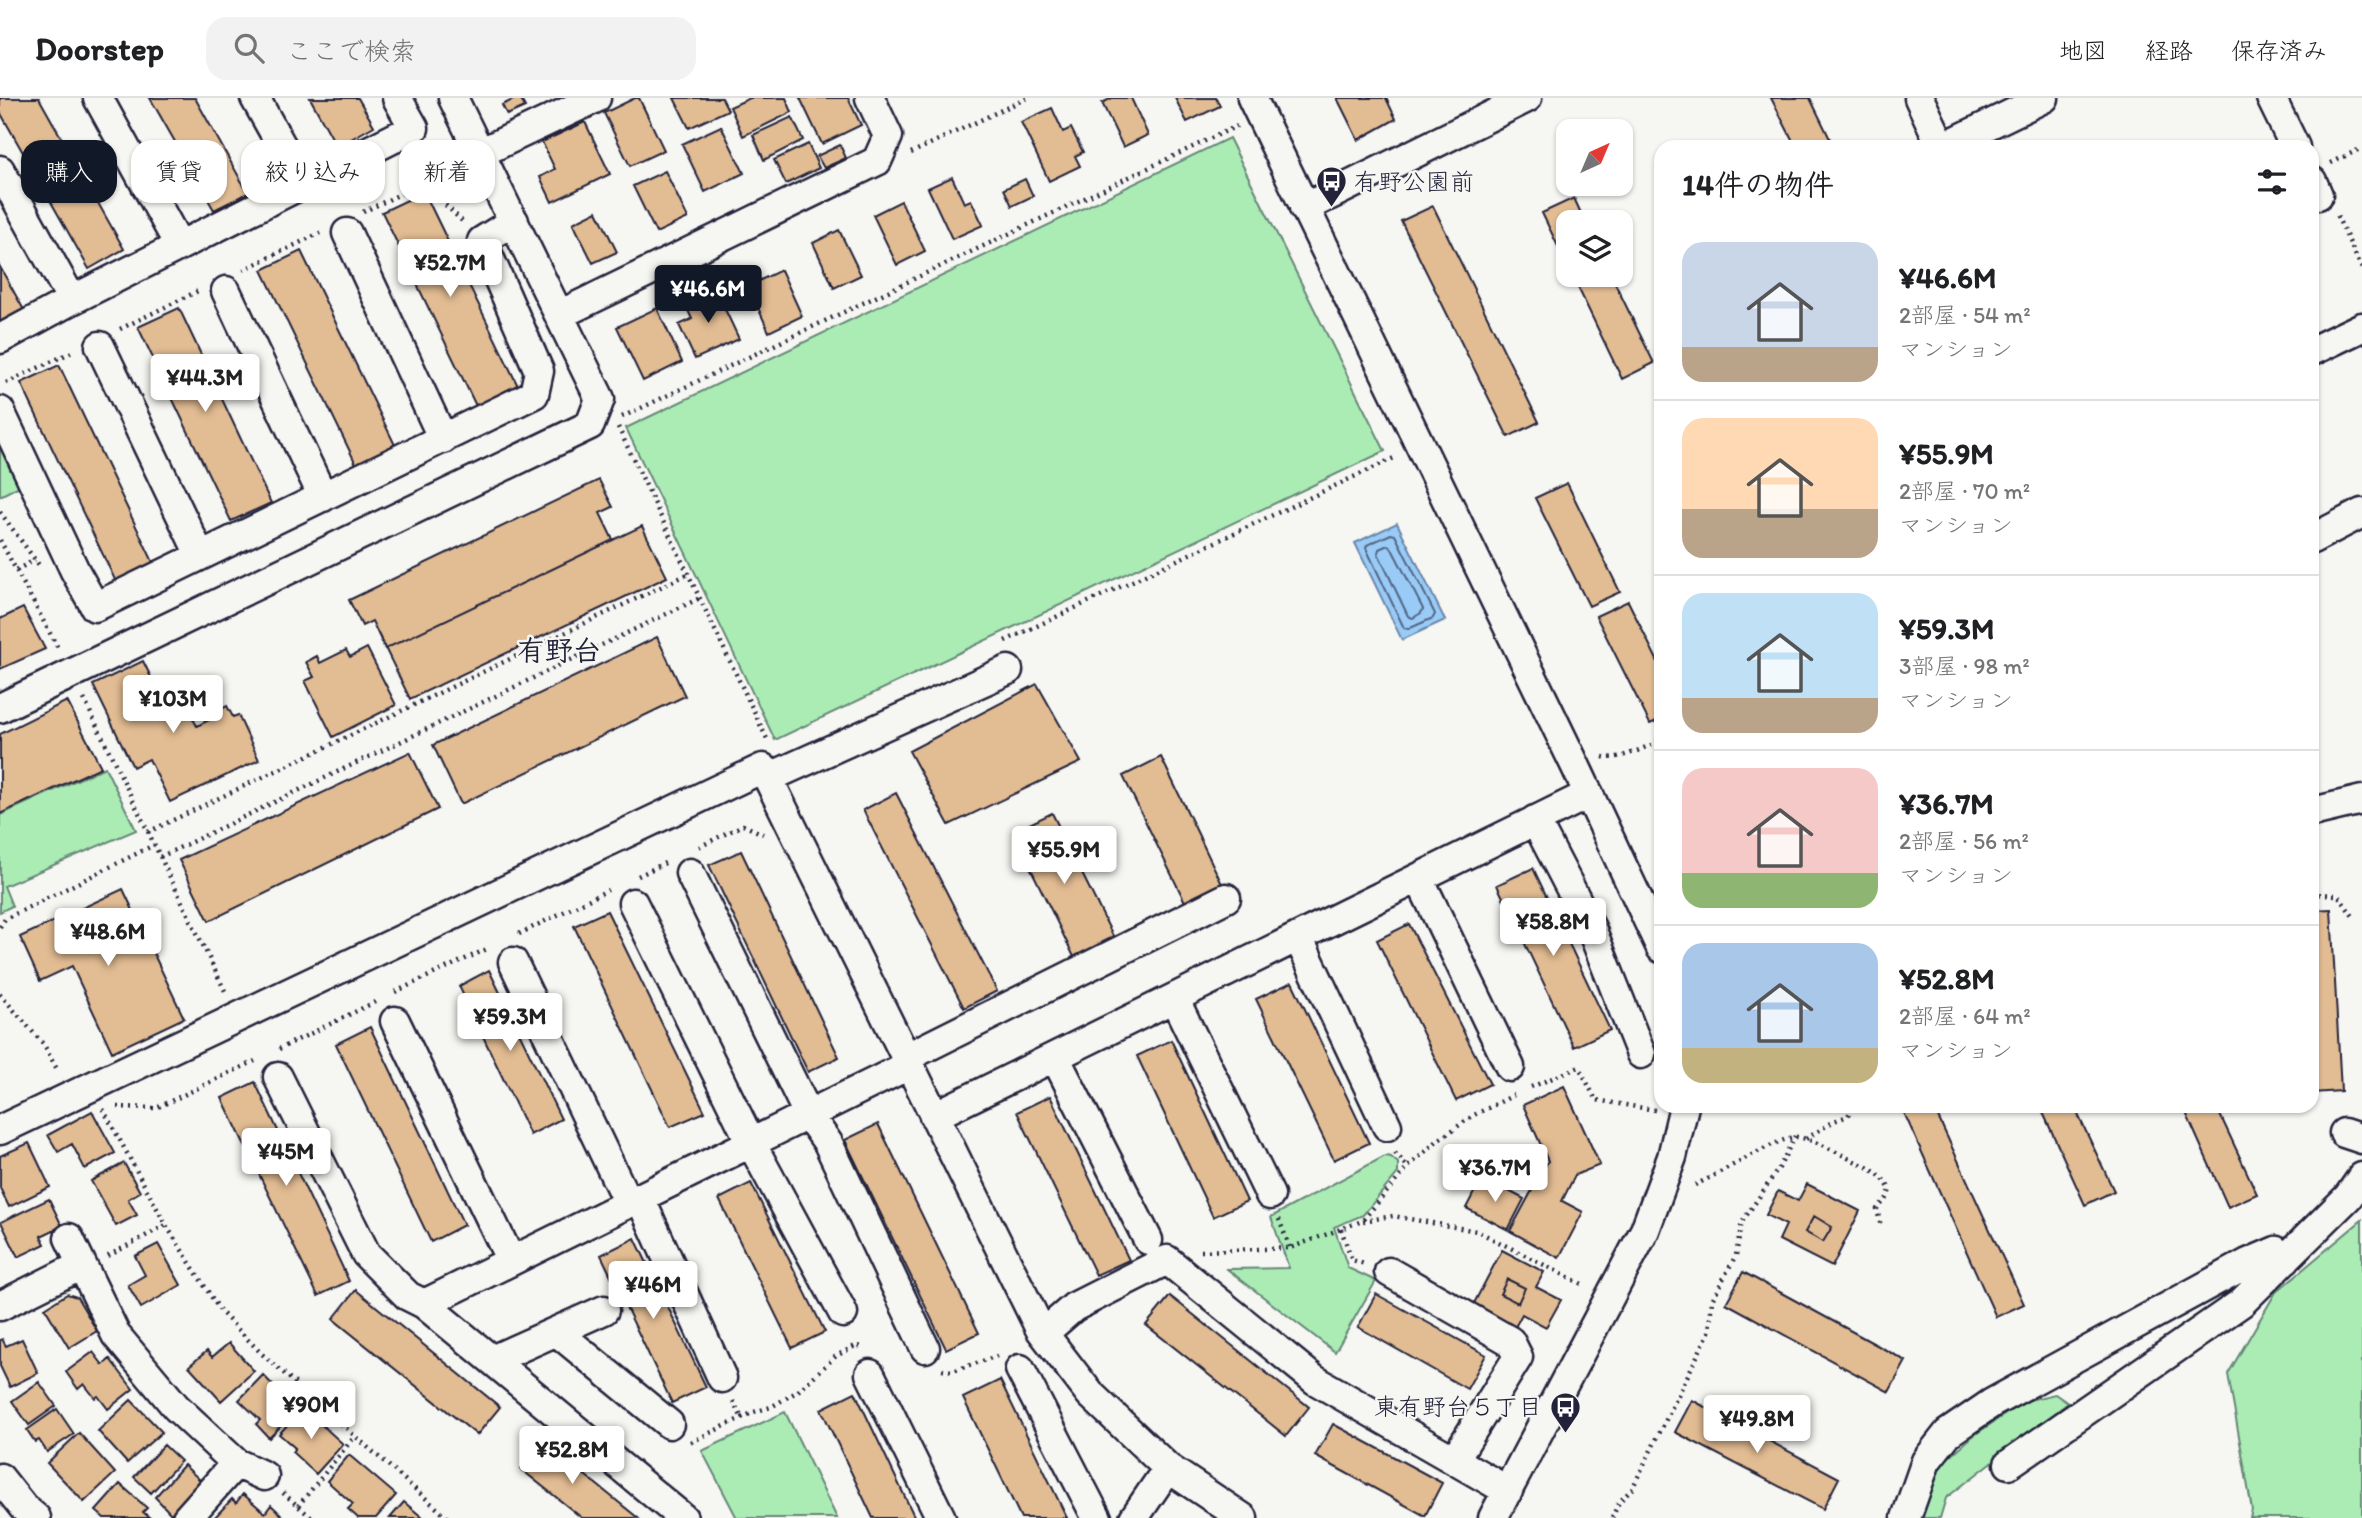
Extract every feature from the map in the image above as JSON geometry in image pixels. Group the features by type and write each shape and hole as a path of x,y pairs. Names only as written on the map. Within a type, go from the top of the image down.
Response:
{"street":[{"path":"98,98 179,245"},
{"path":"255,98 278,140"},
{"path":"385,143 414,128 397,98"},
{"path":"453,98 474,140"},
{"path":"495,146 596,98"},
{"path":"559,315 877,161 888,136 870,98"},
{"path":"1304,208 1527,98"},
{"path":"1919,98 1939,140"},
{"path":"1957,140 2044,98"},
{"path":"2271,98 2292,140"},
{"path":"1256,106 1654,932"},
{"path":"0,170 72,300"},
{"path":"0,708 590,425 600,399 495,183"},
{"path":"0,339 264,203"},
{"path":"0,411 94,607 534,394 539,371 482,241 514,221"},
{"path":"347,233 443,439"},
{"path":"226,291 323,497"},
{"path":"2319,348 2362,327"},
{"path":"100,346 200,555"},
{"path":"2319,535 2362,513"},
{"path":"768,778 1000,658"},
{"path":"0,1130 88,1096 238,1017 763,768 1044,1333 1090,1394 1168,1468 1243,1518"},
{"path":"934,1116 1589,794"},
{"path":"2319,810 2362,800"},
{"path":"1535,820 1591,928 1641,1054"},
{"path":"682,863 808,1116 828,1143 933,1359"},
{"path":"1419,878 1510,1067"},
{"path":"626,890 751,1143 844,1313"},
{"path":"424,1304 808,1116 1226,898"},
{"path":"1298,937 1387,1126"},
{"path":"507,948 722,1378"},
{"path":"1174,998 1270,1195"},
{"path":"395,1021 511,1261"},
{"path":"1055,1057 1157,1250 1315,1380 1508,1491"},
{"path":"270,1063 366,1254 408,1296 424,1304 683,1518"},
{"path":"1493,1518 1645,1230 1661,1191 1683,1113"},
{"path":"2010,1464 2241,1303 2347,1197 2362,1177"},
{"path":"69,1238 116,1335 176,1407 236,1463 264,1476"},
{"path":"1044,1333 1074,1307 1157,1250"},
{"path":"1906,1518 1926,1461 1948,1433 1992,1403 2248,1263 2276,1251 2287,1259"},
{"path":"0,1306 83,1267"},
{"path":"1389,1272 1510,1341 1518,1357 1454,1460"},
{"path":"492,1360 604,1310"},
{"path":"557,1332 675,1435"},
{"path":"1010,1361 1097,1518"},
{"path":"870,1362 941,1518"},
{"path":"187,1518 236,1463"},
{"path":"1134,1518 1168,1468"},
{"path":"0,1478 23,1507 36,1518"}],"path":[{"path":"883,148 909,154 1027,98"},
{"path":"771,747 615,421 1256,106"},
{"path":"2319,180 2362,148"},
{"path":"2319,182 2326,191 2362,269"},
{"path":"1000,658 1394,458"},
{"path":"0,540 72,674 238,1017"},
{"path":"16,570 35,560"},
{"path":"148,832 688,574"},
{"path":"160,857 700,598"},
{"path":"1600,757 1609,759 1621,754 1632,754 1654,743"},
{"path":"88,1096 156,1108 270,1063 682,863 743,825 805,853"},
{"path":"0,927 5,919 154,845"},
{"path":"2319,894 2338,895 2355,919"},
{"path":"0,994 88,1096 221,1312 262,1354 448,1518"},
{"path":"1362,1221 1408,1167 1437,1141 1474,1115 1579,1067 1596,1100 1654,1109"},
{"path":"1805,1140 1850,1113"},
{"path":"1612,1518 1619,1502 1632,1489 1709,1332 1712,1300 1736,1255 1742,1222 1779,1168 1795,1136"},
{"path":"1695,1185 1781,1139 1795,1136 1875,1171 1886,1180 1890,1190 1877,1209 1881,1227"},
{"path":"1157,1250 1176,1255 1212,1250 1290,1248 1362,1221 1393,1216 1477,1231 1609,1298"},
{"path":"83,1267 166,1225"},
{"path":"1341,1229 1352,1260 1389,1272"},
{"path":"844,1313 857,1345 870,1362"},
{"path":"857,1345 870,1362"},
{"path":"675,1435 771,1407 797,1391 836,1356 857,1345"},
{"path":"933,1359 953,1371 1010,1361"},
{"path":"298,1506 355,1436"},
{"path":"264,1476 312,1518"}],"green space":[{"path":"1229,138 1385,451 775,740 626,428"},
{"path":"0,435 25,483 0,496"},
{"path":"105,767 136,830 4,886 12,906 0,912 0,815"},
{"path":"1385,1156 1398,1163 1398,1173 1363,1215 1334,1227 1348,1268 1376,1281 1335,1352 1227,1269 1289,1268 1271,1217"},
{"path":"2362,1220 2362,1518 2250,1518 2252,1510 2228,1374 2276,1292"},
{"path":"2055,1394 2068,1403 1946,1498 1940,1518 1919,1518 1933,1471 1973,1436 2025,1401"},
{"path":"785,1412 837,1518 737,1518 702,1451"}],"water":[{"path":"1397,523 1445,620 1402,640 1355,543"}],"building":[{"path":"0,98 39,98 63,140 21,140 21,149 0,112"},
{"path":"150,98 195,98 218,140 174,140"},
{"path":"310,98 358,98 374,126 349,140 333,140"},
{"path":"520,98 525,107 507,115 502,105"},
{"path":"639,98 664,150 630,166 604,113"},
{"path":"674,98 722,98 728,110 689,128"},
{"path":"750,98 786,98 792,112 743,136 730,107"},
{"path":"800,98 848,98 861,125 822,144"},
{"path":"1112,98 1131,98 1148,135 1123,147 1102,103"},
{"path":"1175,98 1216,98 1220,106 1187,122"},
{"path":"1337,98 1386,98 1396,119 1358,140"},
{"path":"1771,98 1810,98 1831,140 1792,140"},
{"path":"1052,108 1063,132 1071,128 1083,152 1075,156 1080,166 1049,181 1021,122"},
{"path":"792,117 803,140 764,160 753,135"},
{"path":"585,122 610,174 552,202 540,177 555,169 542,142"},
{"path":"721,126 744,173 705,192 682,144"},
{"path":"808,144 819,168 786,184 774,160"},
{"path":"840,145 846,158 824,168 817,156"},
{"path":"227,155 241,180 241,196 214,210 210,203 227,203"},
{"path":"665,171 688,218 656,233 633,186"},
{"path":"952,177 964,203 971,200 983,225 952,239 928,188"},
{"path":"1025,179 1033,196 1012,206 1004,189"},
{"path":"1574,198 1580,210 1556,210 1556,242 1542,213"},
{"path":"901,201 925,251 897,265 873,215"},
{"path":"52,203 98,203 124,249 89,269"},
{"path":"401,203 429,203 518,386 476,406 382,212"},
{"path":"1433,206 1539,422 1508,437 1401,221"},
{"path":"597,211 617,252 593,263 573,223"},
{"path":"839,230 861,275 834,288 813,243"},
{"path":"301,251 395,445 356,464 262,270"},
{"path":"0,267 29,319 0,334"},
{"path":"781,270 802,316 769,332 748,286"},
{"path":"1578,287 1617,287 1654,363 1622,379"},
{"path":"716,290 739,339 695,359 679,325 692,319 685,304"},
{"path":"179,308 271,503 231,521 138,327"},
{"path":"657,308 682,362 643,381 617,327"},
{"path":"59,365 154,564 116,582 21,383"},
{"path":"599,480 613,507 600,513 613,540 385,649 372,621 362,626 349,600"},
{"path":"599,480 613,507 600,513 613,540 642,526 667,577 410,699 372,621 362,626 349,600"},
{"path":"1567,483 1620,592 1589,606 1535,498"},
{"path":"1628,601 1654,654 1654,722 1650,724 1596,616"},
{"path":"23,608 45,649 0,669 0,619"},
{"path":"657,637 685,696 461,804 433,745"},
{"path":"367,648 396,705 333,737 305,681 314,677 306,662 317,656 320,663 346,650 350,657"},
{"path":"143,661 173,722 190,713 197,726 213,718 211,714 227,706 233,717 238,715 259,760 170,802 149,759 133,767 93,685"},
{"path":"1037,684 1081,762 949,825 909,751"},
{"path":"67,701 101,767 0,814 0,734"},
{"path":"410,752 438,809 209,921 179,860"},
{"path":"1161,757 1222,884 1185,902 1123,776"},
{"path":"896,793 997,991 964,1008 863,810"},
{"path":"1052,813 1114,938 1075,959 1013,832"},
{"path":"741,851 839,1057 808,1072 709,865"},
{"path":"1533,868 1610,1030 1574,1047 1497,885"},
{"path":"123,889 184,1018 112,1052 72,966 40,981 20,937"},
{"path":"2331,909 2341,1091 2319,1093 2319,910"},
{"path":"607,911 705,1112 670,1127 574,926"},
{"path":"1409,924 1490,1084 1456,1101 1377,940"},
{"path":"489,970 561,1119 530,1135 459,986"},
{"path":"1292,982 1369,1143 1334,1160 1256,999"},
{"path":"370,1027 464,1225 431,1242 336,1044"},
{"path":"1171,1040 1247,1201 1213,1217 1137,1056"},
{"path":"255,1082 349,1281 318,1296 222,1098"},
{"path":"1564,1086 1600,1165 1575,1175 1562,1201 1583,1212 1559,1258 1510,1231 1548,1161 1523,1105"},
{"path":"1050,1096 1129,1260 1096,1275 1017,1112"},
{"path":"92,1111 115,1153 85,1169 72,1144 58,1152 48,1135"},
{"path":"1904,1113 1936,1113 2024,1304 1996,1317"},
{"path":"2043,1113 2077,1113 2114,1191 2085,1205"},
{"path":"2186,1113 2219,1113 2257,1194 2228,1207"},
{"path":"878,1124 979,1333 946,1349 845,1140"},
{"path":"29,1143 50,1187 9,1207 0,1188 0,1156"},
{"path":"124,1163 140,1192 128,1199 137,1215 116,1226 91,1181"},
{"path":"1482,1177 1524,1199 1508,1230 1466,1208"},
{"path":"751,1183 825,1332 792,1348 719,1199"},
{"path":"1807,1184 1860,1211 1832,1267 1779,1240 1786,1225 1766,1215 1778,1191 1798,1201"},
{"path":"49,1199 62,1226 41,1236 45,1244 18,1257 1,1222"},
{"path":"1814,1216 1832,1227 1823,1242 1805,1232"},
{"path":"635,1238 706,1387 672,1403 601,1255"},
{"path":"158,1244 181,1285 141,1308 128,1285 145,1275 135,1256"},
{"path":"1502,1250 1544,1272 1536,1287 1561,1300 1546,1327 1522,1314 1514,1329 1472,1307"},
{"path":"1743,1272 1906,1361 1889,1392 1726,1303"},
{"path":"1507,1279 1525,1288 1518,1303 1500,1294"},
{"path":"356,1290 500,1407 477,1435 333,1319"},
{"path":"67,1294 77,1297 97,1331 69,1348 45,1308"},
{"path":"1376,1294 1486,1355 1467,1389 1358,1327"},
{"path":"1170,1296 1309,1407 1286,1436 1146,1325"},
{"path":"2,1339 6,1346 22,1339 38,1373 10,1387 0,1366"},
{"path":"229,1343 254,1371 221,1401 189,1366 207,1351 212,1357"},
{"path":"93,1352 103,1365 110,1359 133,1389 108,1409 84,1384 78,1389 66,1372"},
{"path":"263,1375 297,1410 269,1438 256,1424 260,1420 239,1400"},
{"path":"1000,1380 1067,1518 1021,1518 963,1398"},
{"path":"39,1382 56,1406 29,1425 12,1401"},
{"path":"855,1392 915,1518 873,1518 821,1409"},
{"path":"131,1400 162,1432 127,1463 98,1431"},
{"path":"1692,1400 1839,1478 1823,1509 1675,1432"},
{"path":"303,1408 343,1444 316,1474 292,1452 295,1448 279,1434"},
{"path":"57,1409 74,1434 47,1452 39,1440 35,1442 27,1430"},
{"path":"1333,1424 1442,1483 1425,1516 1315,1456"},
{"path":"79,1433 115,1473 84,1502 47,1463"},
{"path":"543,1441 638,1518 582,1518 521,1469"},
{"path":"164,1445 181,1461 151,1493 134,1477"},
{"path":"349,1455 396,1495 376,1518 358,1518 348,1509 353,1504 327,1481"},
{"path":"184,1465 202,1482 171,1514 155,1497"},
{"path":"120,1484 147,1508 143,1512 150,1518 104,1518 96,1511"},
{"path":"243,1494 265,1513 271,1505 285,1518 214,1518 232,1499 236,1503"},
{"path":"404,1502 423,1518 390,1518"}],"place":[{"name":"有野公園前","path":"1331,209"},
{"name":"東有野台５丁目","path":"1565,1434"}],"district":[{"name":"有野台","path":"559,650"}]}
